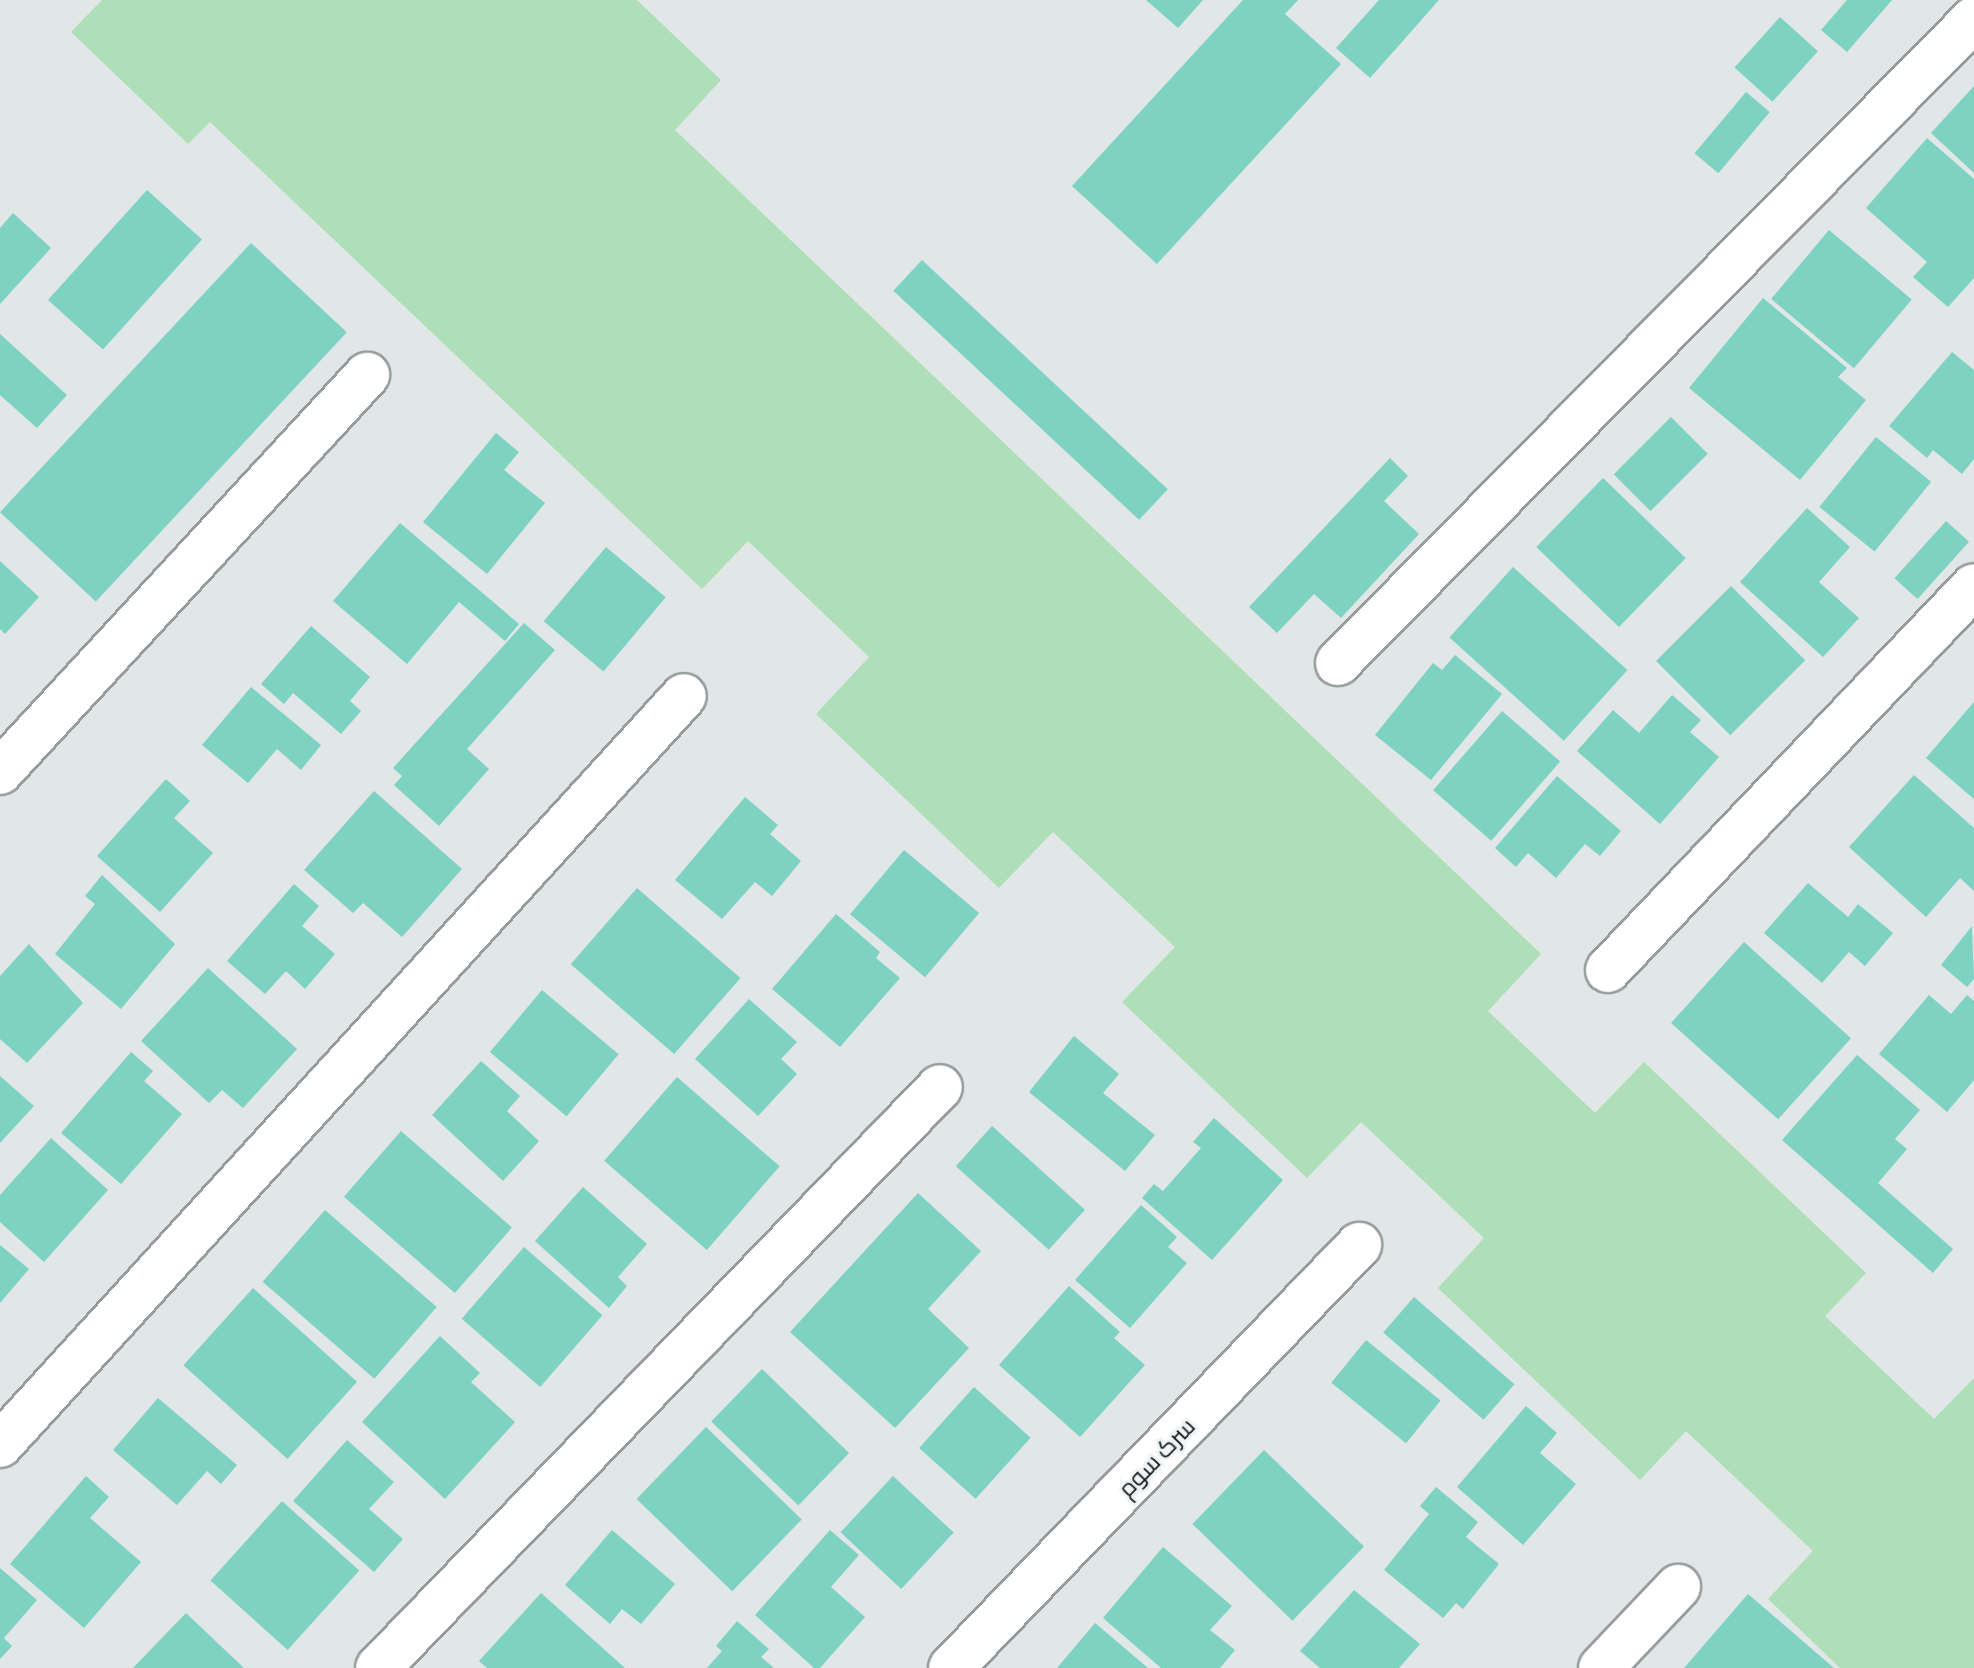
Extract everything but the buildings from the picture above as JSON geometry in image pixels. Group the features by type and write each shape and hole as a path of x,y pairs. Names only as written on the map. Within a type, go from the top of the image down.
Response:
{"street":[{"path":"1338,663 1974,19"},
{"path":"0,772 367,375"},
{"path":"1608,970 1974,586"},
{"path":"0,1445 684,696"},
{"path":"378,1668 940,1087"},
{"name":"سرک سوم","path":"951,1668 1359,1245"},
{"path":"1601,1668 1678,1587"}],"green space":[{"path":"102,0 637,0 721,80 675,130 1541,954 1488,1011 1595,1113 1644,1062 1866,1273 1825,1316 1934,1419 1974,1378 1974,1668 1840,1668 1768,1599 1813,1551 1686,1431 1640,1480 1438,1288 1484,1238 1361,1122 1307,1178 1122,1002 1175,947 1053,832 999,888 816,714 869,657 748,541 702,589 210,122 188,144 71,32"}]}
